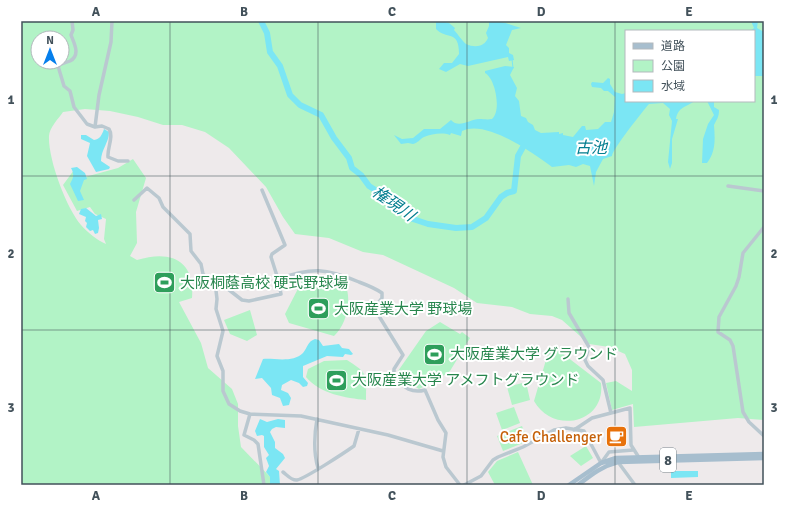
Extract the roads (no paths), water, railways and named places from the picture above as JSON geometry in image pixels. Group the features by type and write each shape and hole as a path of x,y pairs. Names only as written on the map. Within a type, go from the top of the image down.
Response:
{"main road":[{"name":"8","path":"569,485 601,463 616,458 638,456 764,454"},
{"name":"8","path":"578,485 594,472 618,462 764,458"}],"street":[{"path":"72,21 73,30 71,35 76,45 76,52 72,60 58,66 64,86 70,91 74,107 87,124 94,127 105,127 111,132 107,150 108,157 118,162 128,161"},
{"path":"94,127 99,95 111,42 112,21"},
{"path":"728,186 764,191"},
{"path":"134,200 147,188 159,198 163,207 190,234 191,251 201,264 203,274 208,279 224,286 242,300 249,302 281,294 271,257 272,254 284,246 262,190"},
{"path":"764,227 743,253 736,286 722,310 718,324 718,332 730,340 733,346 743,412 748,422 764,436"},
{"path":"278,279 300,271 324,270 351,278 377,289 382,293 382,298 374,308 403,355 394,369 394,378 408,390 418,392 425,390 438,420 446,433 446,440 443,450 446,467 460,485"},
{"path":"215,282 217,299 216,309 223,332 217,356 223,371 222,391 230,404 250,414 294,415 317,419 443,450"},
{"path":"568,299 569,313 589,347 585,360 588,366 603,380 611,413"},
{"path":"574,430 592,418 630,408 631,445 638,456"},
{"path":"250,414 244,435 258,444 264,485"},
{"path":"317,419 314,435 314,451 318,468"},
{"path":"464,485 476,481 493,460 524,447 554,430 566,428 584,431 601,463 609,452 633,450"},
{"path":"283,472 293,480 297,480 354,446 359,429"},
{"path":"618,462 635,485"}],"water":[{"path":"440,21 449,23 455,28 454,30 464,43 473,46 482,45 488,38 486,33 489,26 489,21 502,22 521,28 512,30 506,45 509,48 509,53 513,55 514,60 509,61 508,57 468,66 460,64 446,72 439,69 444,63 452,63 459,54 457,41 451,36 436,29 436,22"},
{"path":"751,21 758,21 757,28 764,32 764,76 755,76 755,30 751,30 754,28"},
{"name":"古池","path":"505,66 514,67 510,75 517,88 515,96 519,101 521,116 526,118 528,122 533,125 535,130 541,133 559,132 559,134 563,133 563,135 573,137 582,126 585,126 586,130 598,129 605,122 611,122 614,112 615,97 608,91 604,91 601,88 592,87 591,84 592,82 603,83 608,78 610,79 610,84 615,92 625,93 625,102 693,102 683,108 677,115 676,119 678,119 672,139 672,163 670,169 668,162 672,121 669,115 670,109 663,103 649,104 634,122 613,152 612,156 603,159 596,172 594,186 590,166 583,164 576,167 569,165 552,167 522,146 496,133 484,130 472,129 462,131 461,136 451,133 450,135 434,134 424,137 413,144 401,144 394,135 402,139 413,138 424,129 440,129 451,120 454,123 461,124 476,119 492,119 497,109 496,94 492,81 485,71"},
{"path":"708,102 714,102 714,107 719,110 719,112 718,118 714,125 715,140 712,154 707,163 702,163 703,139 708,124 714,115"},
{"path":"104,129 109,132 109,136 102,153 101,161 110,167 109,169 96,172 87,156 90,143 81,139 81,135 86,135 94,140 98,139"},
{"path":"77,167 85,173 87,179 84,180 80,191 84,200 78,201 70,184 73,176 71,168"},
{"path":"86,208 96,216 101,214 102,219 98,220 98,233 95,234 93,230 90,231 86,227 86,217 79,214 81,209"},
{"path":"315,339 319,340 323,346 339,344 342,348 349,349 353,354 345,354 343,357 327,356 303,366 303,377 308,383 307,386 303,387 299,383 291,380 282,385 281,390 288,393 291,398 289,405 283,406 280,398 272,395 271,388 262,378 255,379 263,359 294,358 303,353 309,343"},
{"path":"260,419 267,422 278,419 285,420 285,428 276,427 270,432 275,442 275,448 283,454 285,458 276,469 279,471 280,485 270,485 270,477 266,472 269,466 266,458 269,455 264,447 264,436 257,436 255,431"},
{"path":"671,471 698,471 698,477 671,478"}],"waterway":[{"name":"権現川","path":"261,21 267,33 270,52 280,66 290,95 300,105 321,115 334,138 349,158 352,168 361,175 369,186 397,204 413,219 428,224 456,228 472,227 486,218 501,197 514,191 518,156 523,147"},
{"path":"512,59 513,68"}],"place":[{"name":"大阪桐蔭高校 硬式野球場","path":"165,283"},
{"name":"大阪産業大学 野球場","path":"318,309"},
{"name":"大阪産業大学 グラウンド","path":"435,354"},
{"name":"大阪産業大学 アメフトグラウンド","path":"337,380"},
{"name":"Cafe Challenger","path":"617,437"}]}
